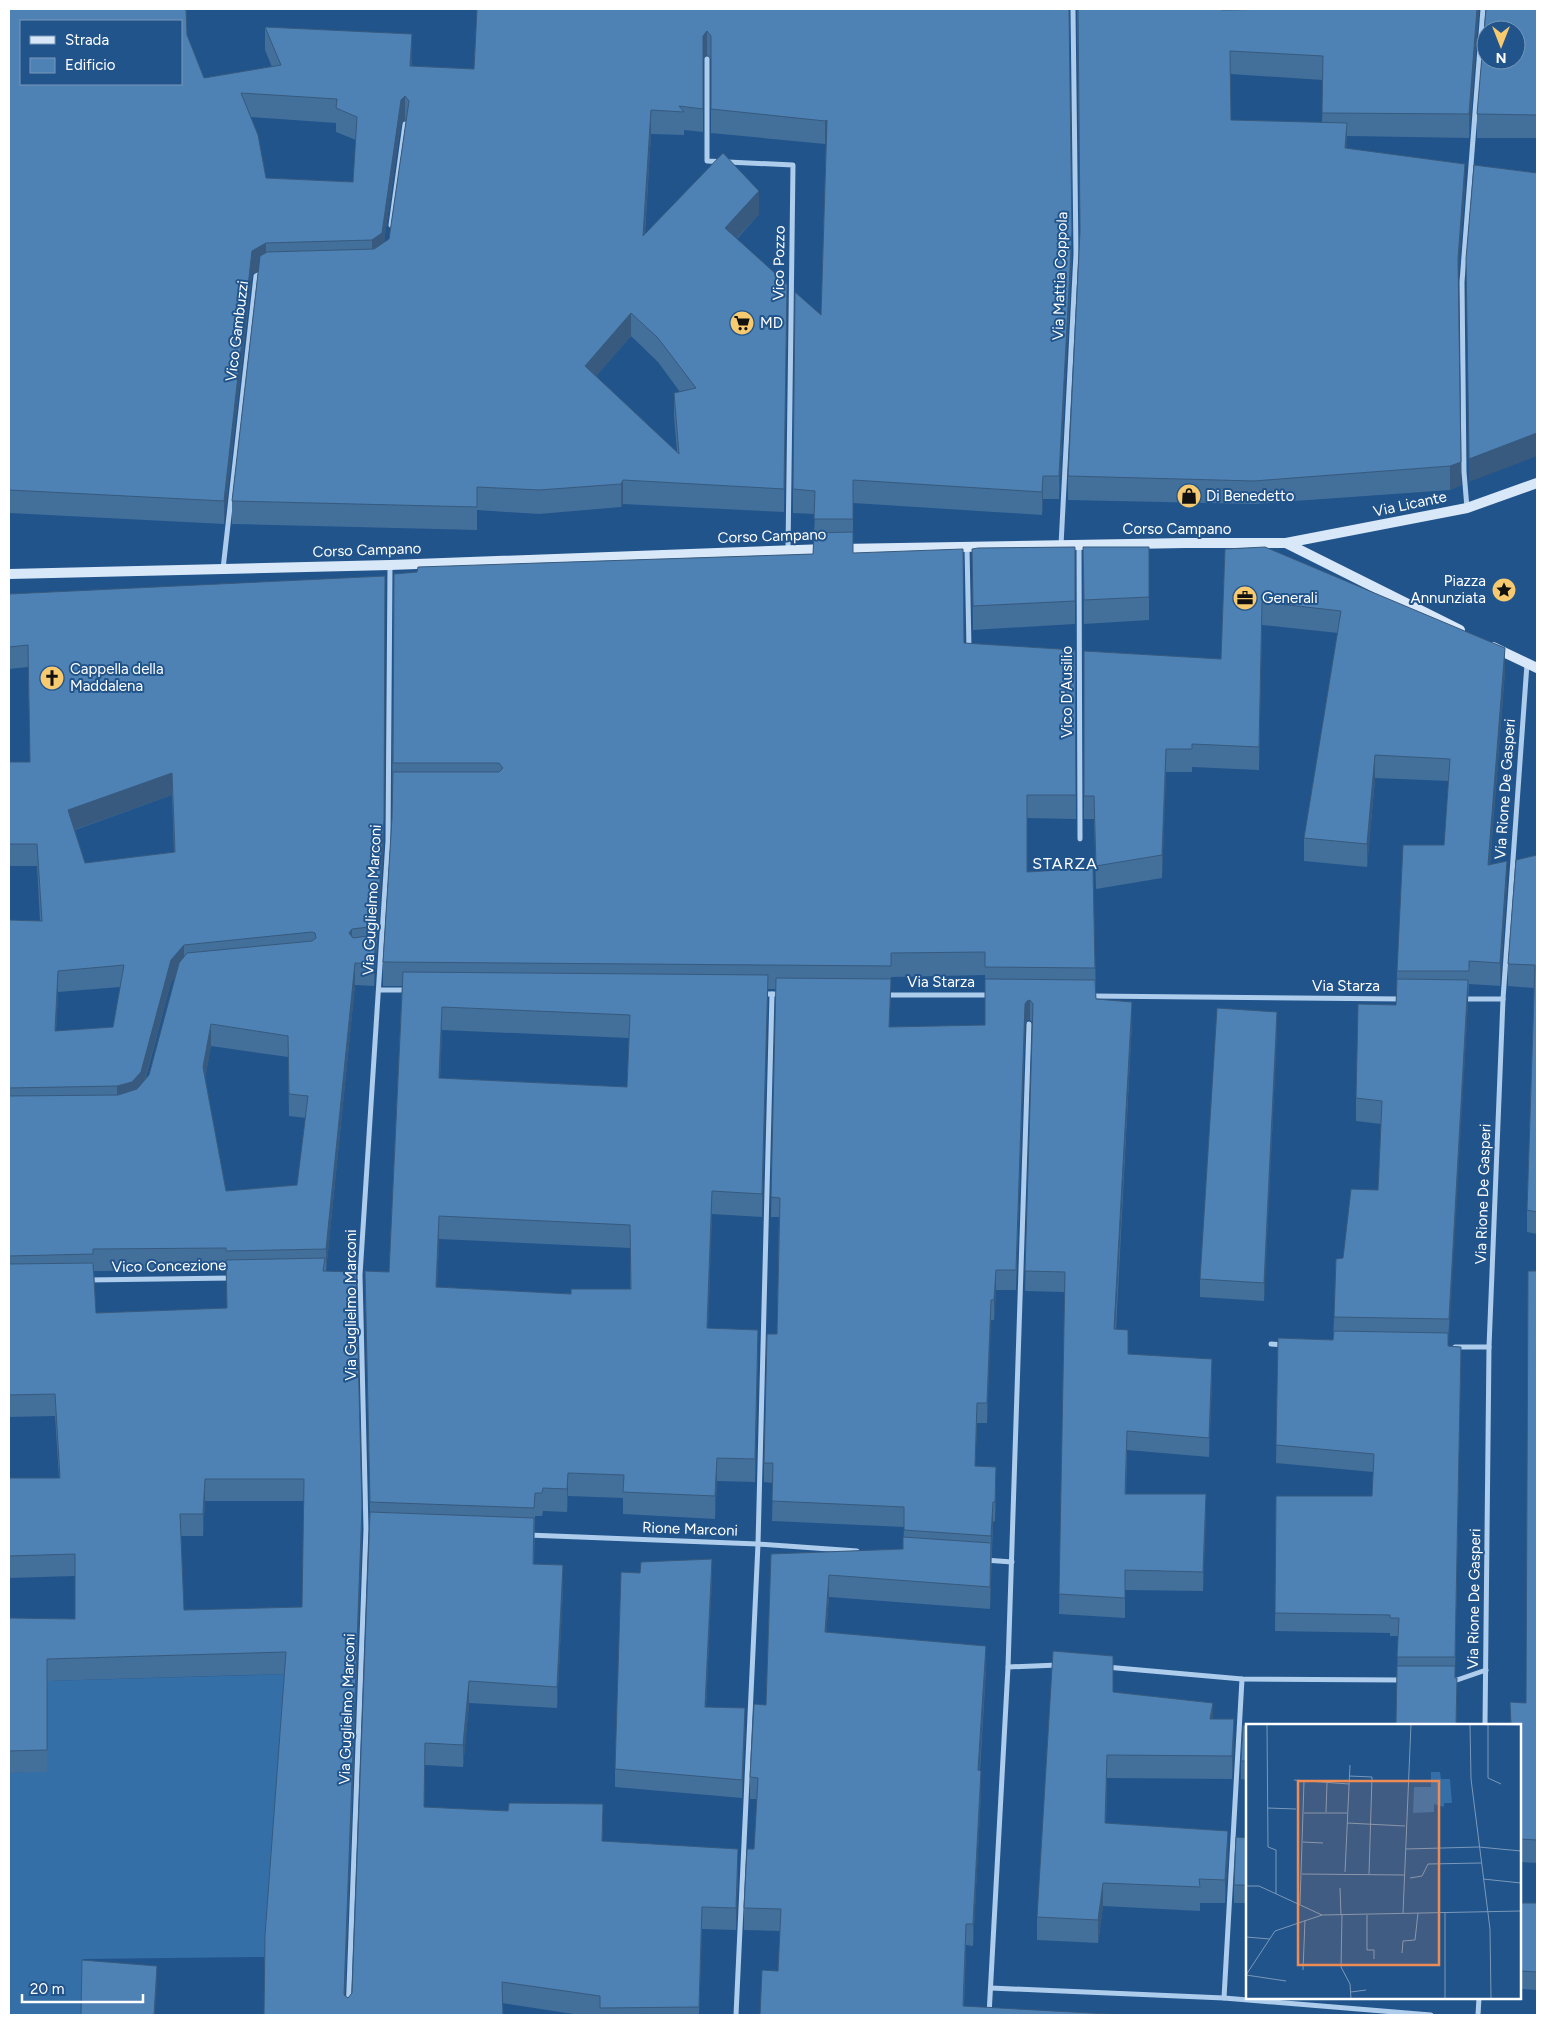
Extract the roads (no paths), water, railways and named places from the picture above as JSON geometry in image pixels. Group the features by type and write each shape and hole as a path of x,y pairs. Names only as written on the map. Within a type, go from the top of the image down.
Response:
{"main road":[{"name":"Via Licante","path":"1286,543 1467,508 1537,483"},
{"name":"Corso Campano","path":"9,574 390,565 788,550 1286,543 1537,668"}],"street":[{"name":"Via Mattia Coppola","path":"1061,545 1076,254 1073,9"},
{"path":"1467,508 1464,472 1462,282 1483,9"},
{"name":"Vico Pozzo","path":"707,59 707,161 793,165 788,550"},
{"path":"390,230 405,124"},
{"name":"Vico Gambuzzi","path":"223,569 256,276 266,271"},
{"name":"Vico D'Ausilio","path":"1079,545 1080,839"},
{"path":"967,547 969,659"},
{"name":"Via Guglielmo Marconi","path":"348,2015 366,1529 360,1275 388,841 390,565"},
{"name":"Via Rione De Gasperi","path":"1485,1724 1489,1347 1502,1000 1527,664"},
{"path":"389,791 398,791"},
{"path":"372,953 381,952"},
{"path":"379,990 418,990"},
{"path":"752,994 791,994"},
{"path":"736,2015 758,1544 772,994"},
{"name":"Via Starza","path":"881,995 1000,995"},
{"name":"Via Starza","path":"1089,996 1404,999"},
{"path":"1453,999 1502,1000"},
{"path":"989,2015 1008,1667 1029,1024"},
{"path":"351,1275 360,1275"},
{"name":"Vico Concezione","path":"77,1281 243,1278"},
{"path":"1271,1344 1291,1345"},
{"path":"1450,1347 1489,1347"},
{"path":"366,1529 376,1529"},
{"name":"Rione Marconi","path":"523,1535 758,1544 865,1552"},
{"path":"982,1560 1012,1562"},
{"path":"1008,1667 1060,1665"},
{"path":"1097,1666 1242,1679 1408,1680"},
{"path":"1447,1680 1457,1680 1486,1670"},
{"path":"1224,1998 1242,1679"},
{"path":"991,1988 1224,1998 1431,2015"},
{"path":"1478,2015 1479,1999"}],"place":[{"name":"MD","path":"742,323"},
{"name":"Di Benedetto","path":"1189,496"},
{"name":"Piazza Annunziata","path":"1504,590"},
{"name":"Generali","path":"1245,598"},
{"name":"Cappella della Maddalena","path":"52,678"}],"district":[{"name":"STARZA","path":"1065,863"}]}
